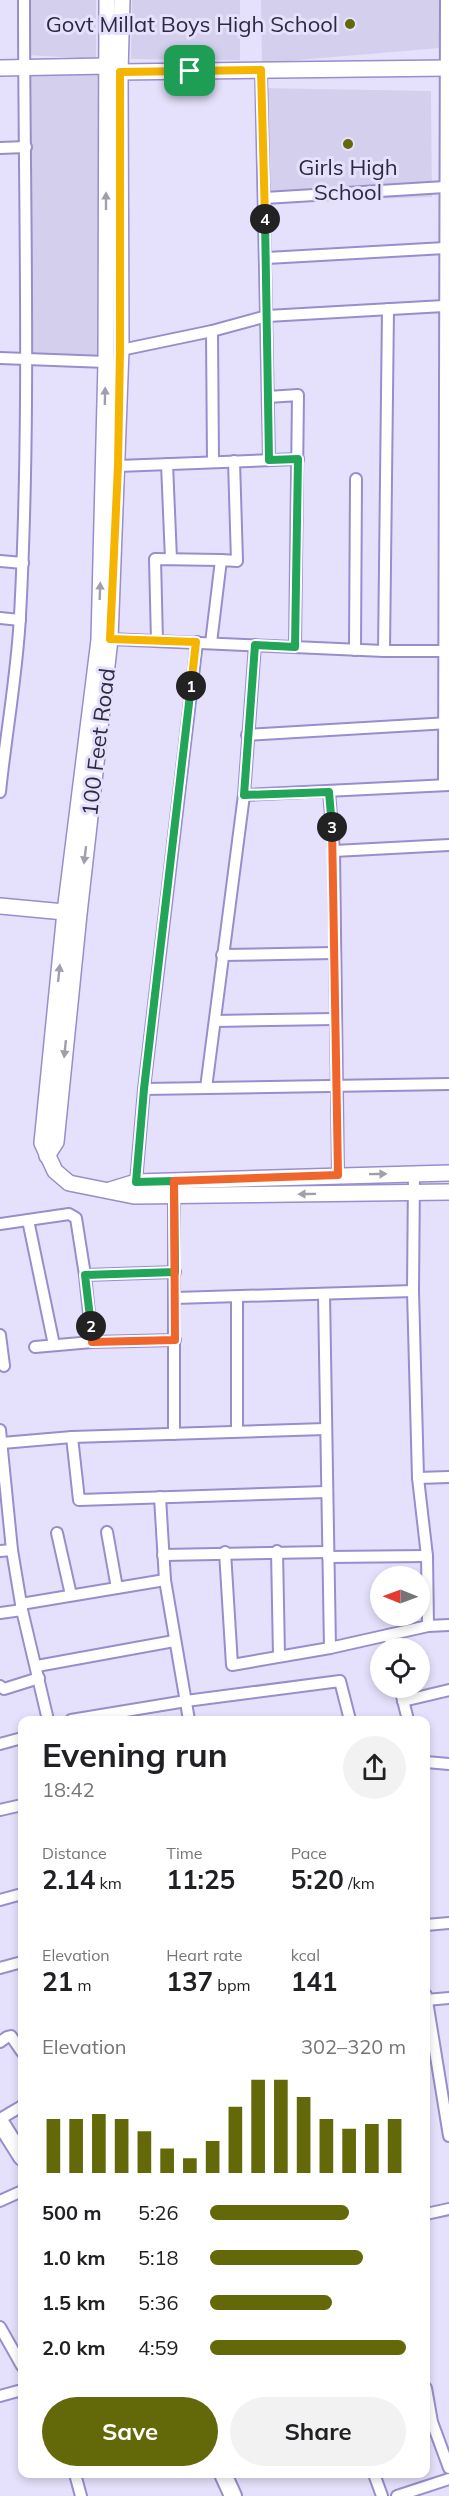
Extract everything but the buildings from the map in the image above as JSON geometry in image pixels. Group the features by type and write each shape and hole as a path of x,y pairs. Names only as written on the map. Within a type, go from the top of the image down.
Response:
{"main road":[{"name":"100 Feet Road","path":"108,0 113,69 120,350 118,466 110,639 42,1143 55,1171 69,1182 134,1196 174,1188 338,1175 449,1173"},
{"name":"100 Feet Road","path":"72,913 99,640 113,69 122,0"},
{"path":"0,68 261,70 448,68"},
{"path":"0,906 72,913"},
{"name":"100 Feet Road","path":"110,1190 136,1182 174,1188 449,1192"},
{"path":"0,2120 18,2150"},
{"path":"225,2478 233,2496"}],"street":[{"path":"0,792 20,620 22,563 26,147 24,0"},
{"path":"244,795 446,785 444,651 447,413 444,306 448,68 446,0"},
{"path":"261,70 267,258 269,460"},
{"path":"0,148 26,147"},
{"path":"265,198 445,187"},
{"path":"267,258 445,248"},
{"path":"120,350 212,331 267,316 444,306"},
{"path":"384,651 388,309"},
{"path":"212,331 213,462"},
{"path":"0,358 106,362"},
{"path":"268,397 298,396 295,647"},
{"path":"118,466 298,459"},
{"path":"157,641 155,559 237,561 234,461"},
{"path":"167,464 171,559"},
{"path":"355,650 356,479"},
{"path":"211,643 221,560"},
{"path":"0,561 22,563"},
{"path":"0,618 20,620"},
{"path":"110,639 355,650 444,651"},
{"path":"136,1182 144,1089 196,642"},
{"path":"206,1088 244,795 255,645"},
{"path":"248,735 446,724"},
{"path":"329,792 334,851 338,1175"},
{"path":"334,851 449,845"},
{"path":"222,956 334,953"},
{"path":"215,1021 335,1019"},
{"path":"144,1089 449,1084"},
{"path":"414,1174 413,1291 418,1478 427,1566"},
{"path":"174,1188 174,1434"},
{"path":"0,1224 69,1214 76,1218 92,1342"},
{"path":"28,1220 54,1345"},
{"path":"85,1275 175,1272"},
{"path":"175,1298 413,1291"},
{"path":"324,1294 330,1648"},
{"path":"237,1296 237,1431"},
{"path":"0,1335 4,1366"},
{"path":"35,1347 92,1342 175,1340"},
{"path":"2,1443 72,1437 325,1429"},
{"path":"0,1430 12,1550 22,1607 47,1716"},
{"path":"72,1437 79,1500 326,1492"},
{"path":"418,1478 449,1477"},
{"path":"160,1497 165,1580 188,1716"},
{"path":"106,1532 117,1588"},
{"path":"57,1533 71,1595"},
{"path":"0,1551 12,1550"},
{"path":"163,1555 277,1551 328,1555 427,1556"},
{"path":"277,1551 279,1656"},
{"path":"225,1552 232,1665 330,1648 428,1626"},
{"path":"0,1613 71,1595 165,1580"},
{"path":"430,1626 449,1625"},
{"path":"37,1666 174,1641"},
{"path":"0,1686 4,1689 39,1678"},
{"path":"95,1716 186,1701 340,1681 349,1716"},
{"path":"403,1701 449,1690"},
{"path":"402,1698 407,1716"},
{"path":"0,1744 18,1739"},
{"path":"430,1762 449,1764"},
{"path":"0,1810 18,1806"},
{"path":"0,1900 18,1895"},
{"path":"430,1925 449,1923"},
{"path":"0,1968 18,1963"},
{"path":"430,1998 449,1998"},
{"path":"430,2022 449,2136"},
{"path":"0,2043 11,2036 18,2046"},
{"path":"0,2120 18,2109"},
{"path":"0,2201 18,2193"},
{"path":"430,2213 449,2209"},
{"path":"0,2327 18,2359"},
{"path":"0,2396 18,2391"},
{"path":"430,2411 449,2468"},
{"path":"76,2478 81,2496"},
{"path":"375,2478 382,2496"},
{"path":"397,2496 449,2479"}],"shaded area":[{"path":"29,0 96,0 96,59 27,55"},
{"path":"132,0 240,0 240,60 131,59"},
{"name":"Govt Millat Boys High School","path":"261,0 440,0 440,48 262,63"},
{"path":"26,71 99,72 99,355 29,354"},
{"name":"Girls High School","path":"262,88 431,91 432,197 277,202 265,198"}],"place":[{"name":"Govt Millat Boys High School","path":"350,24"},
{"name":"Girls High School","path":"348,144"}],"route":[{"path":"190,71 120,72 118,466 110,639 196,642 144,1089 136,1182 174,1181 175,1272 85,1275 92,1342 175,1340 175,1272 174,1196 174,1181 338,1175 334,851 329,792 244,795 255,645 295,647 298,459 269,460 267,258 261,70 190,71"}]}
